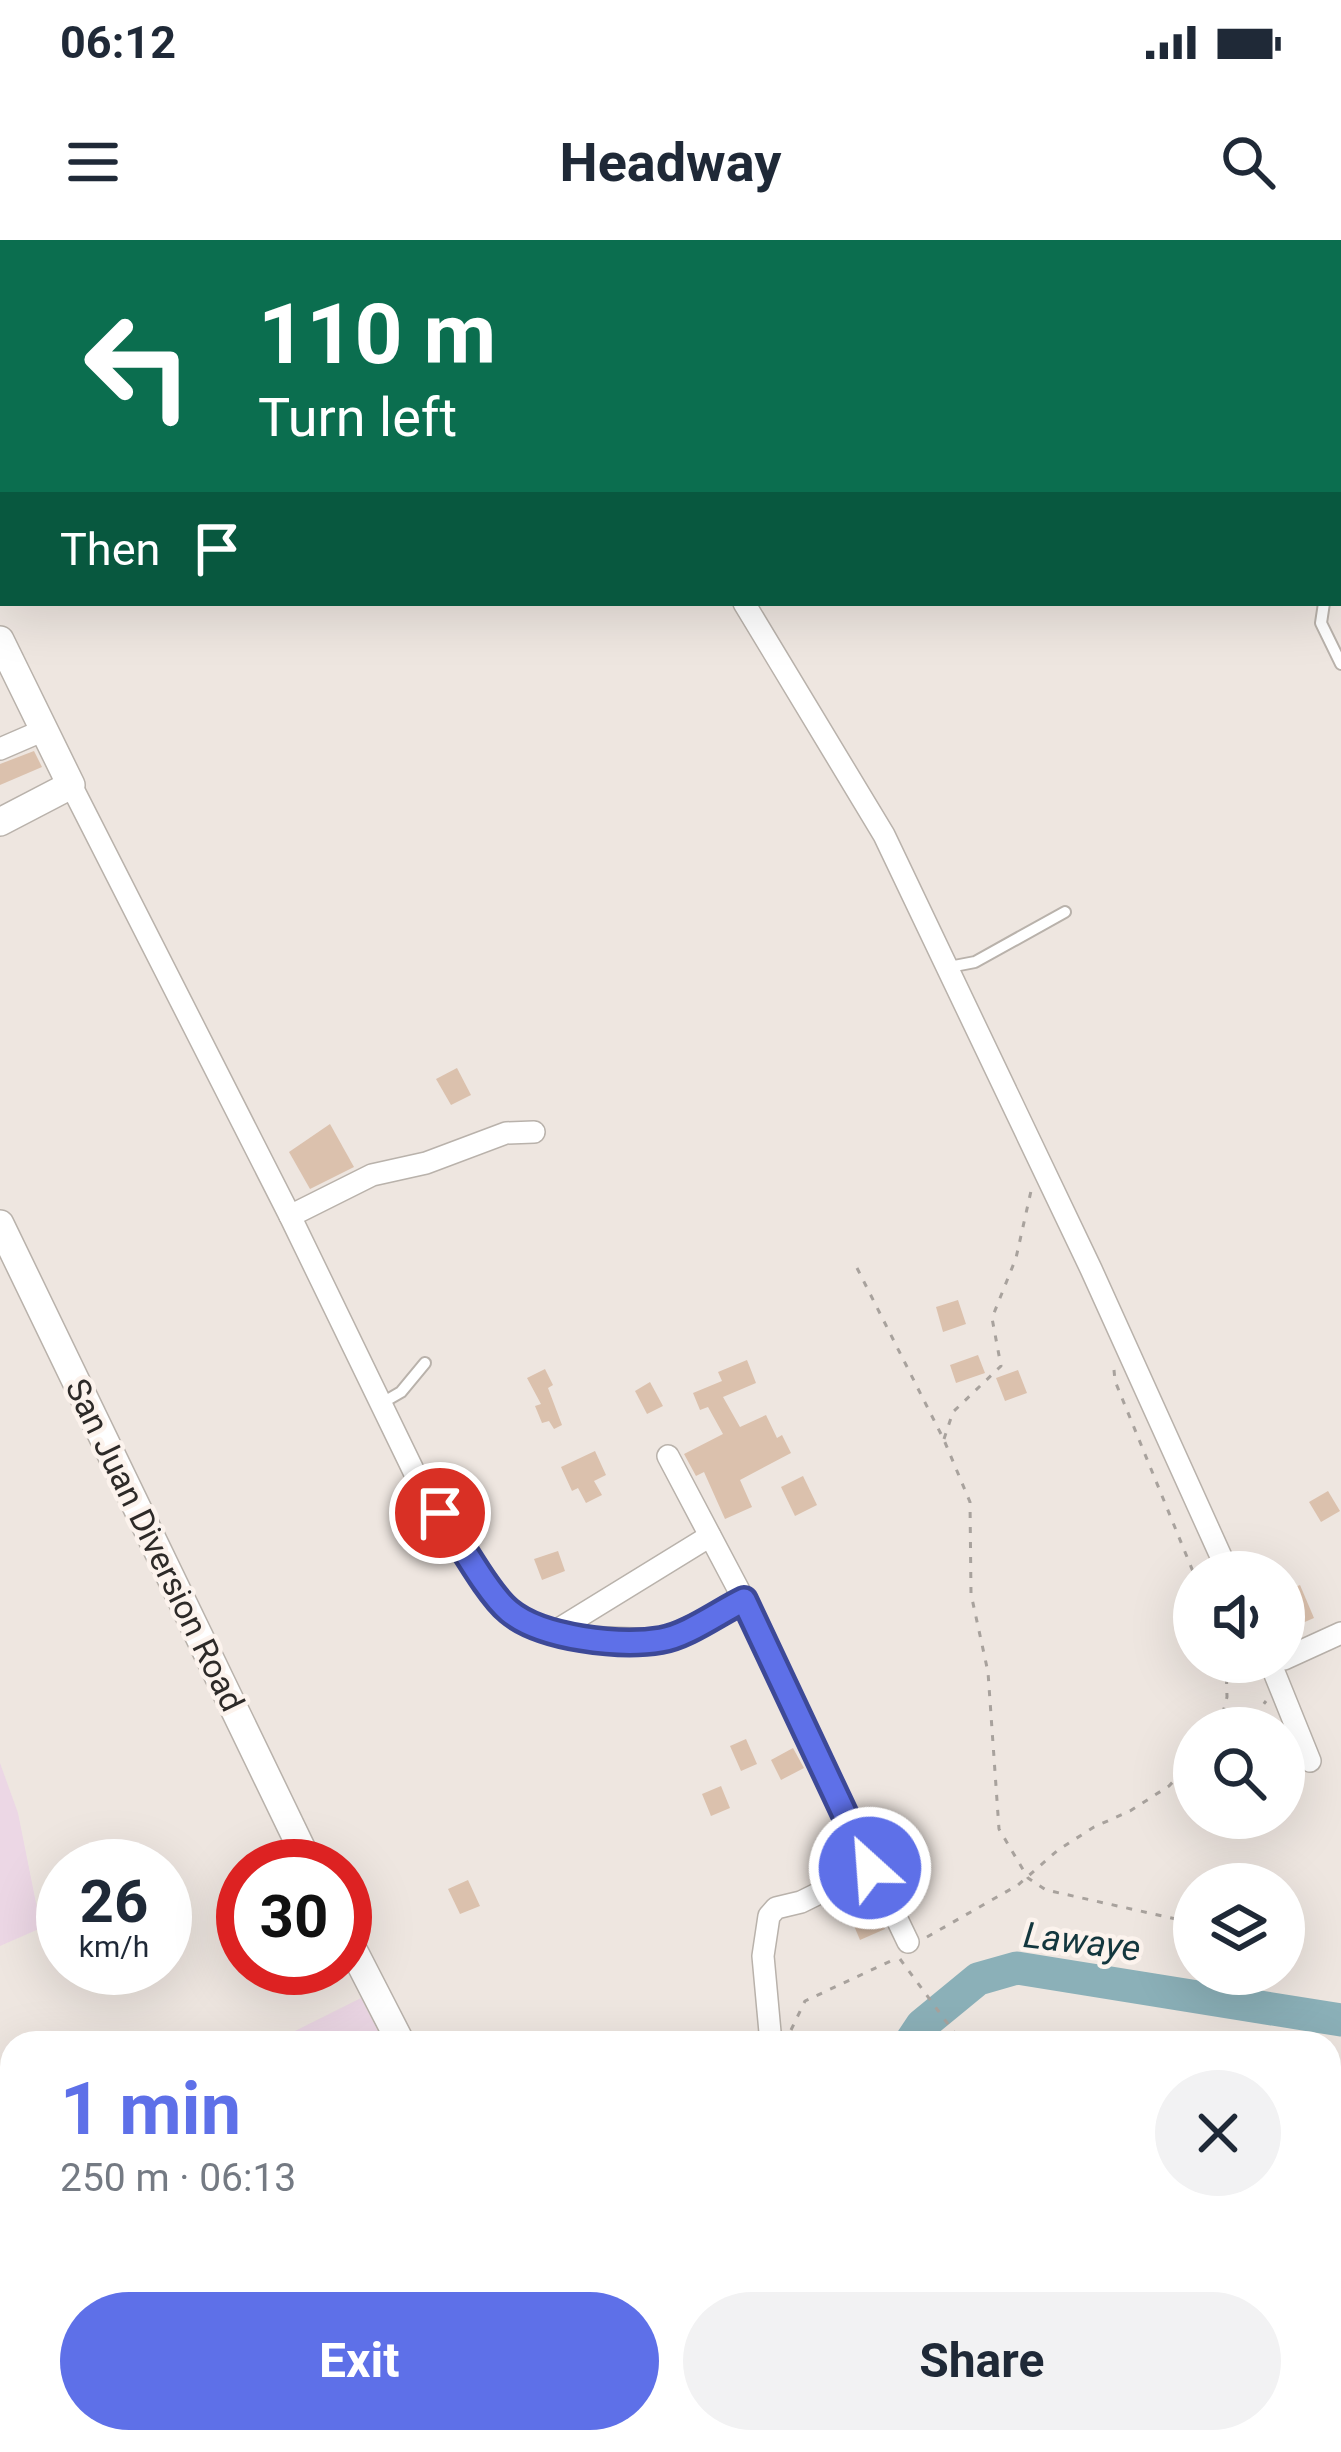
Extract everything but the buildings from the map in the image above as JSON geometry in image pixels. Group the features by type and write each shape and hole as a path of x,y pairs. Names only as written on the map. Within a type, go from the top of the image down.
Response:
{"street":[{"path":"746,606 884,835 1218,1551"},
{"path":"0,640 418,1480 507,1610 554,1632 601,1640 663,1640 744,1600"},
{"path":"0,749 44,730"},
{"path":"0,822 71,785"},
{"path":"290,1216 372,1175 426,1163 506,1133 534,1132"},
{"name":"San Juan Diversion Road","path":"0,1224 297,1839"},
{"path":"668,1456 744,1600 908,1942"},
{"path":"554,1632 710,1536"},
{"path":"1305,1649 1341,1633"},
{"path":"1282,1683 1310,1761"},
{"path":"770,2031 763,1956 769,1916 870,1868"},
{"path":"372,1987 395,2031"}],"lane":[{"path":"1324,606 1326,637 1341,664"},
{"path":"1326,637 1341,640"},
{"path":"944,968 975,962 1065,912"},
{"path":"382,1403 400,1392 425,1363"}],"path":[{"path":"944,1440 952,1412 1001,1366 992,1318 1016,1258 1029,1193 1042,1174"},
{"path":"857,1268 970,1502 970,1594 988,1672 999,1829 1028,1877 1046,1890 1173,1918"},
{"path":"1120,1336 1115,1381 1185,1551"},
{"path":"908,1942 937,1934 1028,1877 1058,1850 1173,1781"},
{"path":"792,2031 806,2002 899,1957 953,2031"}],"shaded area":[{"path":"0,1763 18,1813 36,1903 36,1930 0,1946"},
{"path":"361,1998 378,2031 295,2031"}],"waterway":[{"name":"Lawaye","path":"918,2031 978,1979 1017,1968 1341,2020"}],"route":[{"path":"440,1513 507,1610 554,1632 601,1640 663,1640 744,1600 870,1868"}]}
